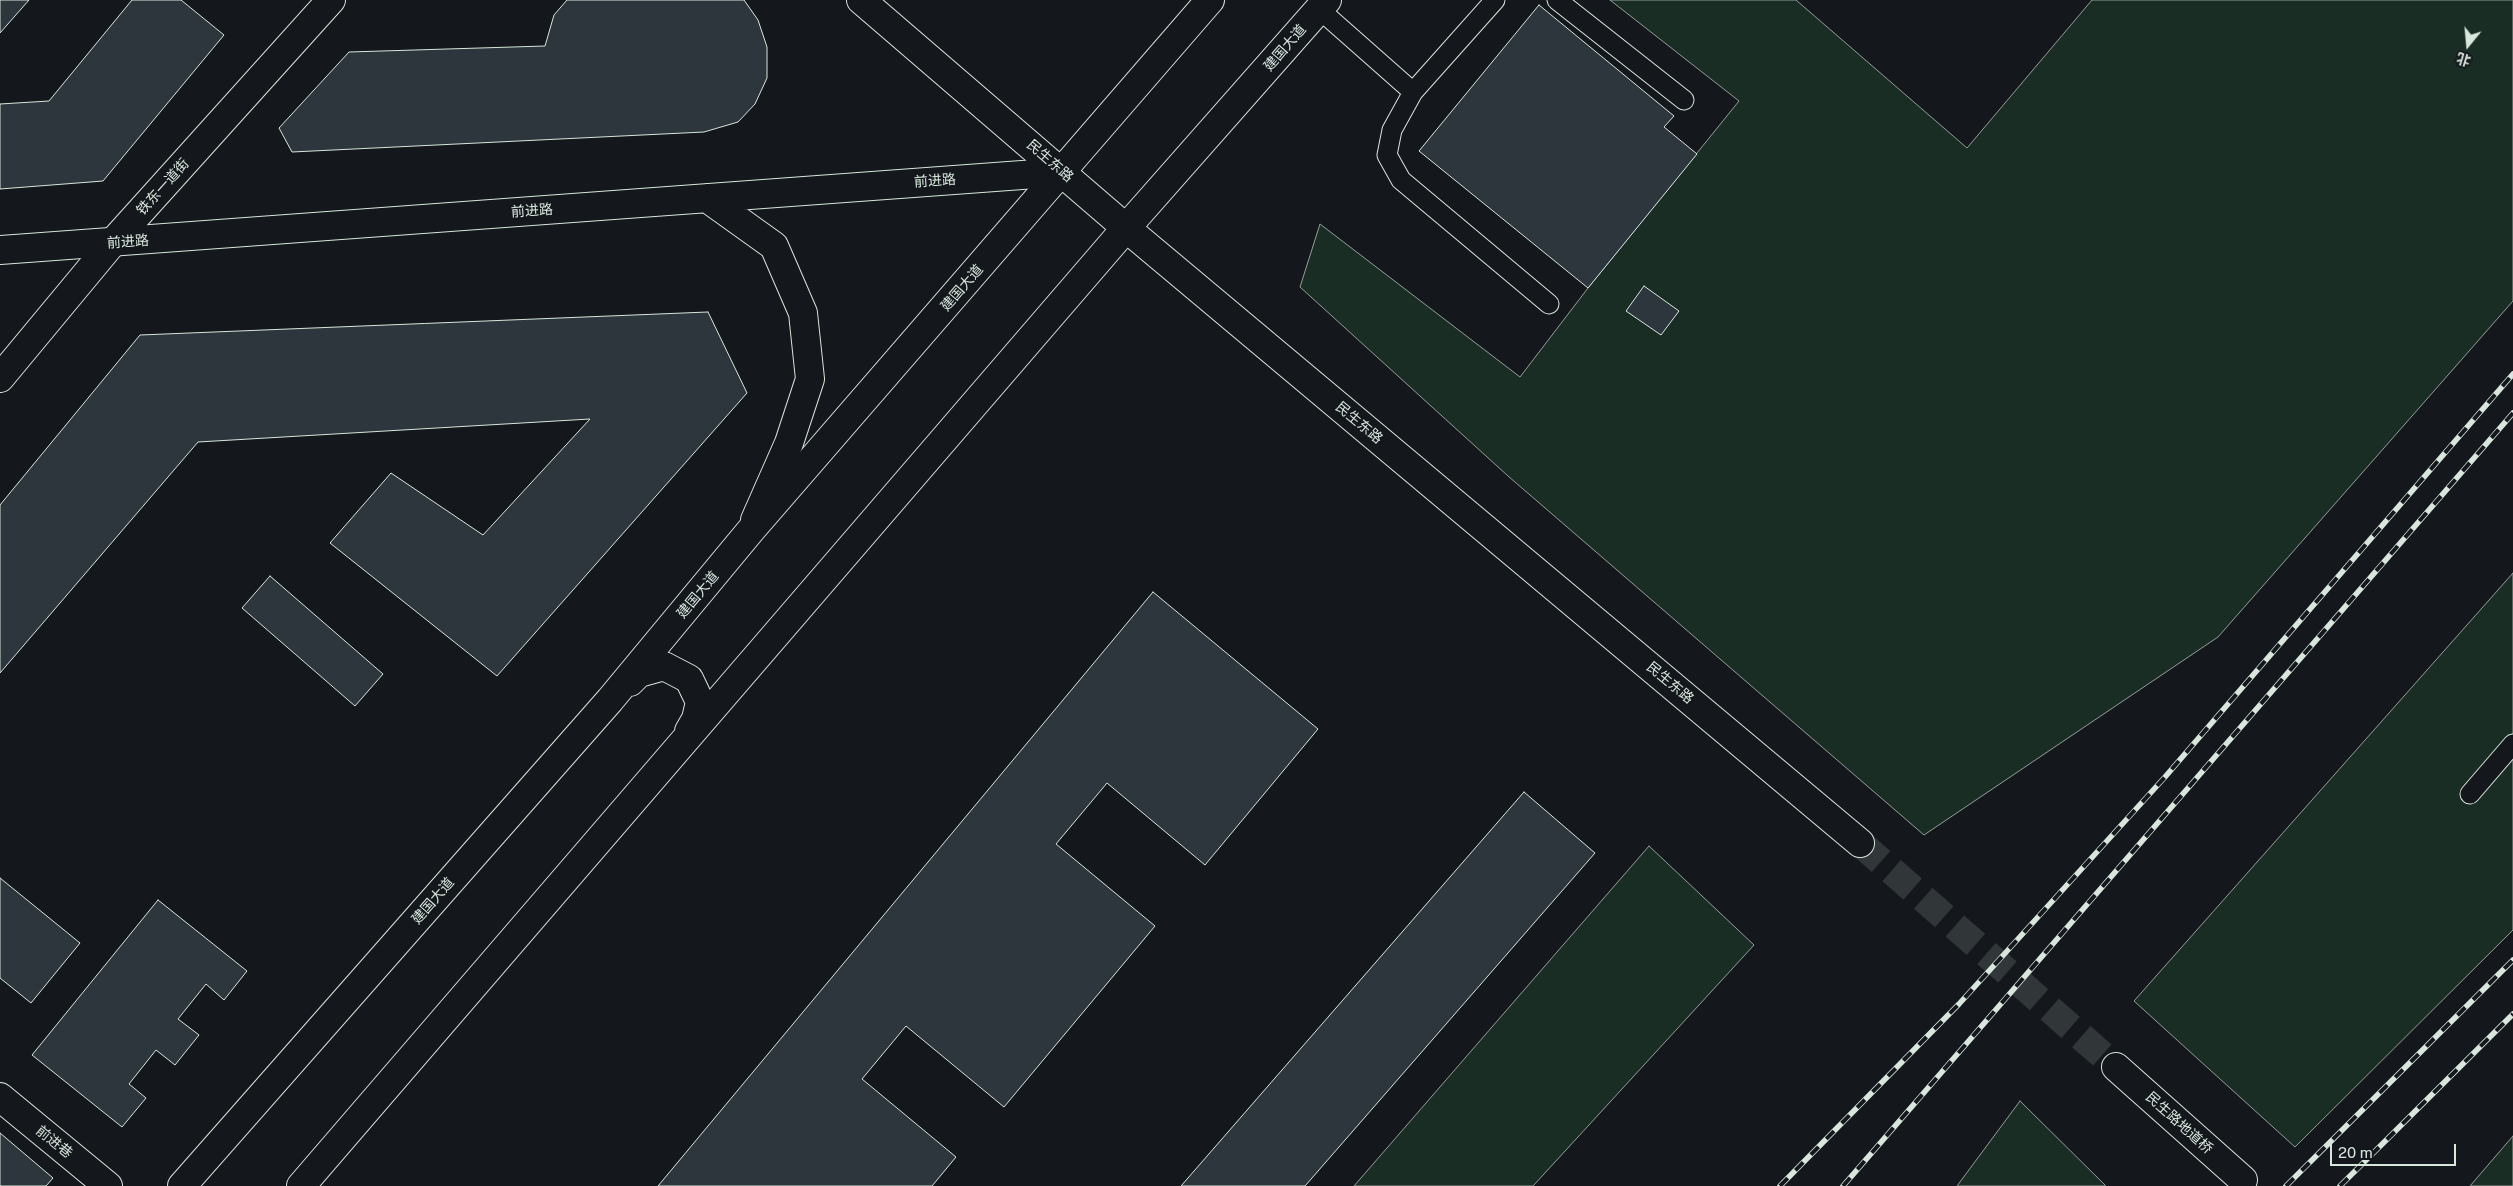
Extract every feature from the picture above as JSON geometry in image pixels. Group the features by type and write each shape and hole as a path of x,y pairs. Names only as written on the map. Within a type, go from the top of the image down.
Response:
{"main road":[{"name":"铁东一道街","path":"0,378 112,243 331,0"},
{"name":"民生东路","path":"861,0 1126,228 1860,843"},
{"name":"建国大道","path":"182,1186 610,700 751,530 1210,0"},
{"name":"建国大道","path":"301,1186 1126,228 1323,4"},
{"name":"前进路","path":"0,250 1063,172"},
{"path":"707,198 774,246 803,314 810,379 789,444 751,530"},
{"path":"610,700 639,673 664,666 689,679 700,702 696,720 681,746"},
{"name":"民生路地道桥","path":"2116,1067 2243,1180"},
{"name":"前进巷","path":"0,1098 108,1186"}],"lane":[{"path":"1495,0 1413,92 1392,130 1387,155 1401,180 1549,304"},
{"path":"1557,0 1684,100"},
{"path":"1323,4 1413,92"},
{"path":"2470,794 2513,744"}],"green space":[{"path":"1610,0 1796,0 1967,148 2092,0 2513,0 2513,301 2218,637 1924,835 1508,476 1300,287 1320,224 1520,377 1588,288 1739,101"},
{"path":"2513,573 2513,930 2295,1147 2134,1001"},
{"path":"1649,846 1754,945 1533,1186 1354,1186"},
{"path":"2020,1101 2106,1186 1957,1186"},
{"path":"2513,1136 2513,1186 2470,1186"}],"building":[{"path":"0,0 29,0 0,33"},
{"path":"132,0 181,0 224,35 103,181 0,189 0,104 49,101"},
{"path":"567,0 744,0 758,20 767,47 767,78 755,104 738,122 704,132 292,152 279,128 349,52 545,46 554,15"},
{"path":"1539,5 1674,116 1664,127 1697,154 1588,288 1419,151"},
{"path":"1644,286 1679,311 1661,335 1626,311"},
{"path":"708,312 747,393 497,676 330,543 391,473 483,535 590,419 198,442 0,673 0,505 140,335"},
{"path":"270,576 383,674 355,706 242,608"},
{"path":"1153,592 1318,729 1205,865 1107,783 1056,844 1155,926 1004,1107 906,1026 862,1079 956,1157 932,1186 658,1186"},
{"path":"1524,792 1595,853 1305,1186 1181,1186"},
{"path":"0,878 80,943 31,1003 0,978"},
{"path":"158,900 247,971 224,1000 206,984 178,1019 199,1035 175,1065 156,1050 129,1084 146,1098 122,1127 32,1055"},
{"path":"0,1133 53,1178 46,1186 0,1186"}],"tunnel":[{"path":"1860,843 2116,1067"}],"railway":[{"path":"1780,1186 1959,1004 2165,777 2513,374"},
{"path":"1843,1186 2513,413"},
{"path":"2286,1186 2513,960"},
{"path":"2340,1186 2513,1014"}]}
